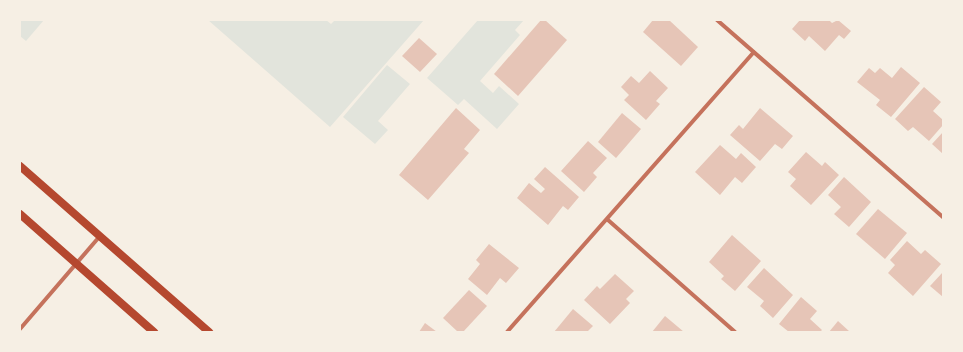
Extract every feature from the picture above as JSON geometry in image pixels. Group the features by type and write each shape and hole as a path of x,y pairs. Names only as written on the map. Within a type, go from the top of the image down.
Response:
{"main road":[{"path":"20,166 209,332"},
{"path":"20,214 154,332"}],"street":[{"path":"717,20 943,217"},
{"path":"507,332 608,220 754,52"},
{"path":"608,220 735,332"},
{"path":"20,329 100,236"}],"shaded area":[{"path":"20,20 44,20 26,41 20,36"},
{"path":"208,20 326,20 331,24 335,20 424,20 330,127"},
{"path":"478,20 524,20 515,30 520,35 480,81 493,93 499,86 519,104 497,129 464,99 458,105 427,78"},
{"path":"387,65 410,84 378,121 388,130 375,144 343,117"}],"building":[{"path":"541,20 545,20 567,40 518,96 494,74"},
{"path":"653,20 669,20 698,47 681,66 643,32"},
{"path":"800,20 829,20 832,23 838,20 851,31 844,39 839,35 825,51 809,36 805,41 792,29"},
{"path":"419,38 437,54 420,72 402,56"},
{"path":"901,67 920,83 891,117 876,105 880,100 857,82 869,68 875,73 880,68 892,78"},
{"path":"650,71 668,88 656,101 660,104 646,120 624,100 629,95 621,87 631,76 639,83"},
{"path":"924,87 941,102 933,111 943,120 943,125 929,141 913,127 908,131 895,119"},
{"path":"456,108 480,130 464,149 469,153 428,200 399,175"},
{"path":"760,108 793,136 782,149 775,144 760,161 730,135 739,125 743,129"},
{"path":"622,113 641,129 616,158 598,142"},
{"path":"943,132 943,154 932,144"},
{"path":"588,141 607,158 593,173 597,177 584,192 561,171"},
{"path":"720,145 736,159 741,153 756,167 742,183 735,177 720,195 695,172"},
{"path":"806,152 822,166 825,162 839,175 811,205 790,186 796,179 788,172"},
{"path":"545,167 579,197 568,210 563,206 548,225 517,198 529,183 541,193 545,189 534,179"},
{"path":"844,177 871,202 849,227 834,214 841,207 828,195"},
{"path":"878,209 907,233 885,259 856,234"},
{"path":"732,235 761,261 735,291 721,279 724,276 709,262"},
{"path":"907,241 921,254 925,250 941,264 913,296 888,273 895,265 890,260"},
{"path":"489,244 519,268 506,283 500,278 487,295 468,279 480,264 476,260"},
{"path":"764,268 793,295 773,318 760,306 764,301 747,287"},
{"path":"943,272 943,297 930,286"},
{"path":"615,274 634,291 626,299 630,303 610,324 584,300 597,286 600,289"},
{"path":"469,290 487,306 463,332 458,332 443,318"},
{"path":"801,297 817,311 810,319 822,330 820,332 789,332 779,324"},
{"path":"573,309 593,326 587,332 554,332"},
{"path":"665,316 684,332 652,332"},
{"path":"838,321 850,332 829,332"},
{"path":"425,323 437,332 419,332"}]}
